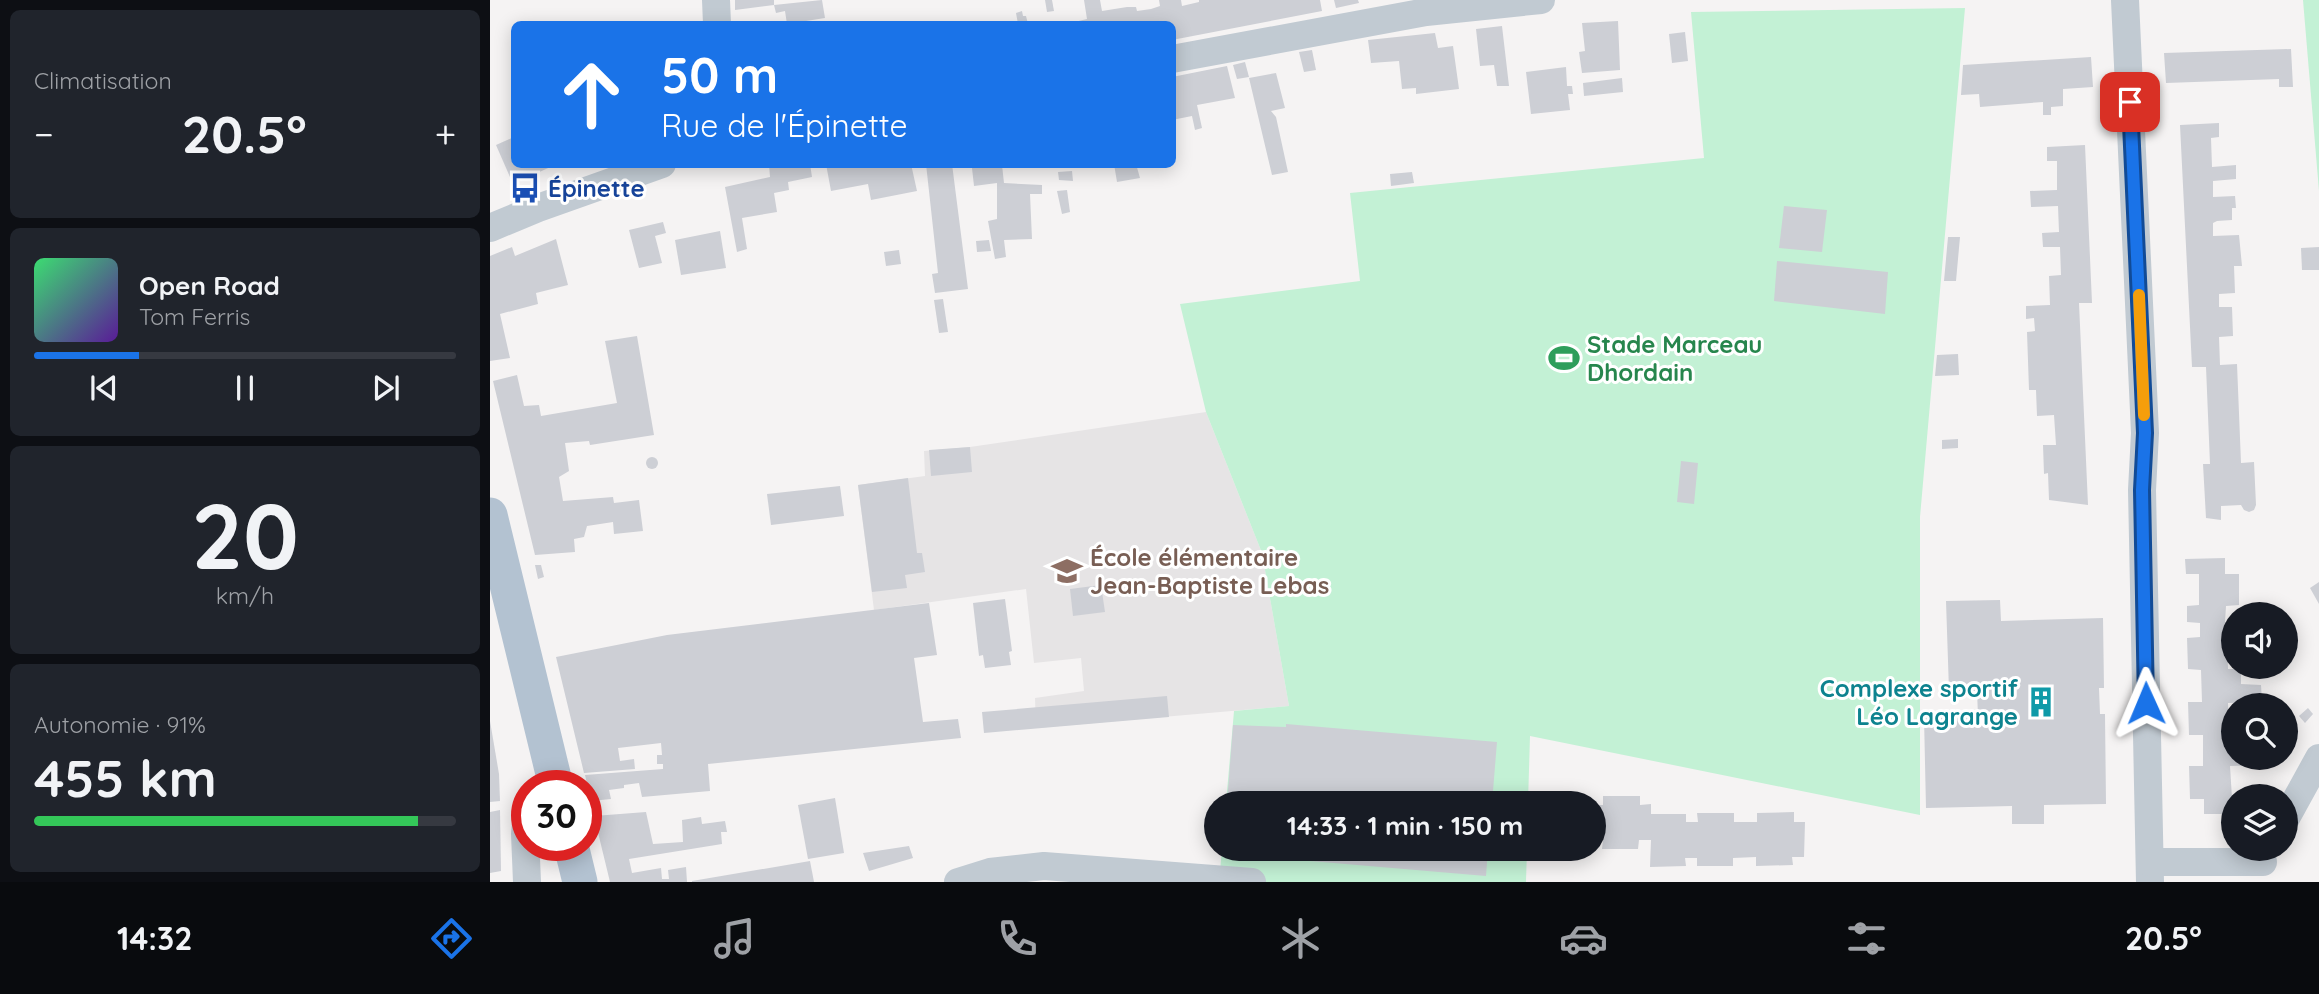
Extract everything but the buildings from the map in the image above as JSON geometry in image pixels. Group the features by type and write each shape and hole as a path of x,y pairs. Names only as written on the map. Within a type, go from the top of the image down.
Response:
{"main road":[{"path":"490,516 547,770"},
{"path":"575,861 580,882"}],"street":[{"path":"716,0 717,21"},
{"path":"1176,58 1417,14 1541,0"},
{"path":"2125,0 2145,433 2142,509 2150,872 2268,864"},
{"path":"490,228 651,168"},
{"path":"2298,796 2319,758"},
{"path":"526,861 527,882"},
{"path":"958,882 1012,868 1044,866 1252,882"}],"shaded area":[{"name":"École élémentaire Jean-Baptiste Lebas","path":"1206,412 1262,553 1289,706 1036,728 1035,698 1084,691 1081,658 1034,663 1026,589 874,610 858,485 925,476 924,451 970,447"}],"green space":[{"path":"2303,0 2319,0 2319,191"},
{"name":"Stade Marceau Dhordain","path":"1965,8 1920,517 1920,815 1530,736 1528,791 1227,791 1234,711 1289,706 1262,553 1206,412 1180,304 1360,281 1350,193 1704,158 1691,12"},
{"path":"1221,861 1527,861 1526,882 1219,882"}],"slow traffic":[{"path":"2139,295 2144,415"}],"place":[{"name":"Épinette","path":"525,188"},
{"name":"Stade Marceau Dhordain","path":"1564,358"},
{"name":"École élémentaire Jean-Baptiste Lebas","path":"1067,571"},
{"name":"Complexe sportif Léo Lagrange","path":"2041,702"}],"route":[{"path":"2130,102 2145,433 2142,490 2146,703"}]}
